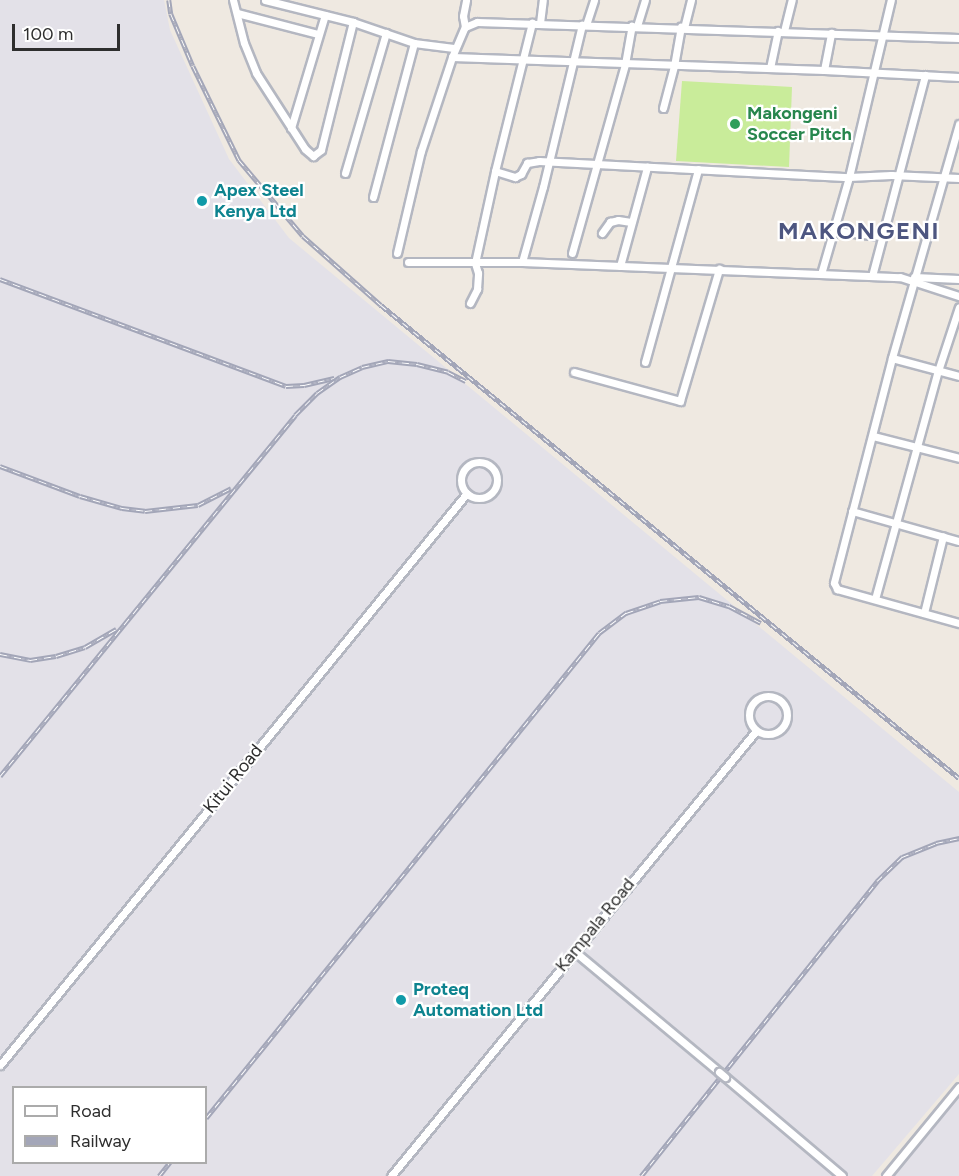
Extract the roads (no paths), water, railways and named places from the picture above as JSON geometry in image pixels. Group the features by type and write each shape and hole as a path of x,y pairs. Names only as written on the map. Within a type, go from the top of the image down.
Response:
{"street":[{"path":"233,0 244,43 256,73 307,152 313,156 318,155 353,22"},
{"path":"266,0 353,22 414,43 454,48"},
{"path":"397,253 421,151 454,48 465,27 463,16 466,0"},
{"path":"470,303 477,289 476,263 495,171 524,59 543,0"},
{"path":"522,262 574,61 594,0"},
{"path":"572,253 634,26 645,0"},
{"path":"663,108 682,27 692,0"},
{"path":"770,68 792,0"},
{"path":"821,274 849,177 891,0"},
{"path":"237,13 318,34"},
{"path":"291,128 325,15"},
{"path":"465,27 477,22 536,23 959,37"},
{"path":"345,173 386,33"},
{"path":"824,69 831,33"},
{"path":"373,197 414,43"},
{"path":"452,57 674,66 824,69 959,77"},
{"path":"872,276 925,75"},
{"path":"959,124 892,358 835,586 959,623"},
{"path":"495,171 515,177 531,162 849,177 897,175 959,178"},
{"path":"620,266 647,167"},
{"path":"645,362 698,169"},
{"path":"602,233 614,220 631,222"},
{"path":"834,231 881,236"},
{"path":"408,262 522,262 872,276 915,280 959,279"},
{"path":"574,372 680,401 719,269"},
{"path":"915,280 959,296"},
{"path":"875,599 938,370 959,307"},
{"path":"892,358 959,376"},
{"path":"873,436 959,458"},
{"path":"475,462 490,466 497,480 492,493 478,498 467,493 461,483 465,468 475,462"},
{"name":"Kitui Road","path":"0,1065 467,493"},
{"path":"852,511 959,541"},
{"path":"924,613 943,536"},
{"path":"764,696 777,698 786,708 786,722 783,728 770,734 755,732 750,718 752,704 764,696"},
{"name":"Kampala Road","path":"391,1176 755,732"},
{"path":"574,951 843,1176"},
{"path":"886,1176 959,1089"},
{"path":"890,1176 959,1089"}],"railway":[{"path":"169,0 171,14 193,66 239,160 303,236 381,305 959,778"},
{"path":"0,279 286,386 304,385 334,378"},
{"path":"0,776 295,415 317,393 340,377 362,367 388,361 417,364 448,372 466,381"},
{"path":"0,466 80,496 122,508 145,511 198,505 231,488"},
{"path":"207,1117 599,633 626,613 660,601 699,597 729,606 761,623"},
{"path":"0,654 30,660 56,656 85,647 116,629"},
{"path":"641,1176 877,881 902,857 936,843 959,838"},
{"path":"159,1176 168,1164"}],"place":[{"name":"Makongeni Soccer Pitch","path":"735,124"},
{"name":"Apex Steel Kenya Ltd","path":"202,201"},
{"name":"Proteq Automation Ltd","path":"401,1000"}],"district":[{"name":"MAKONGENI","path":"859,231"}]}
